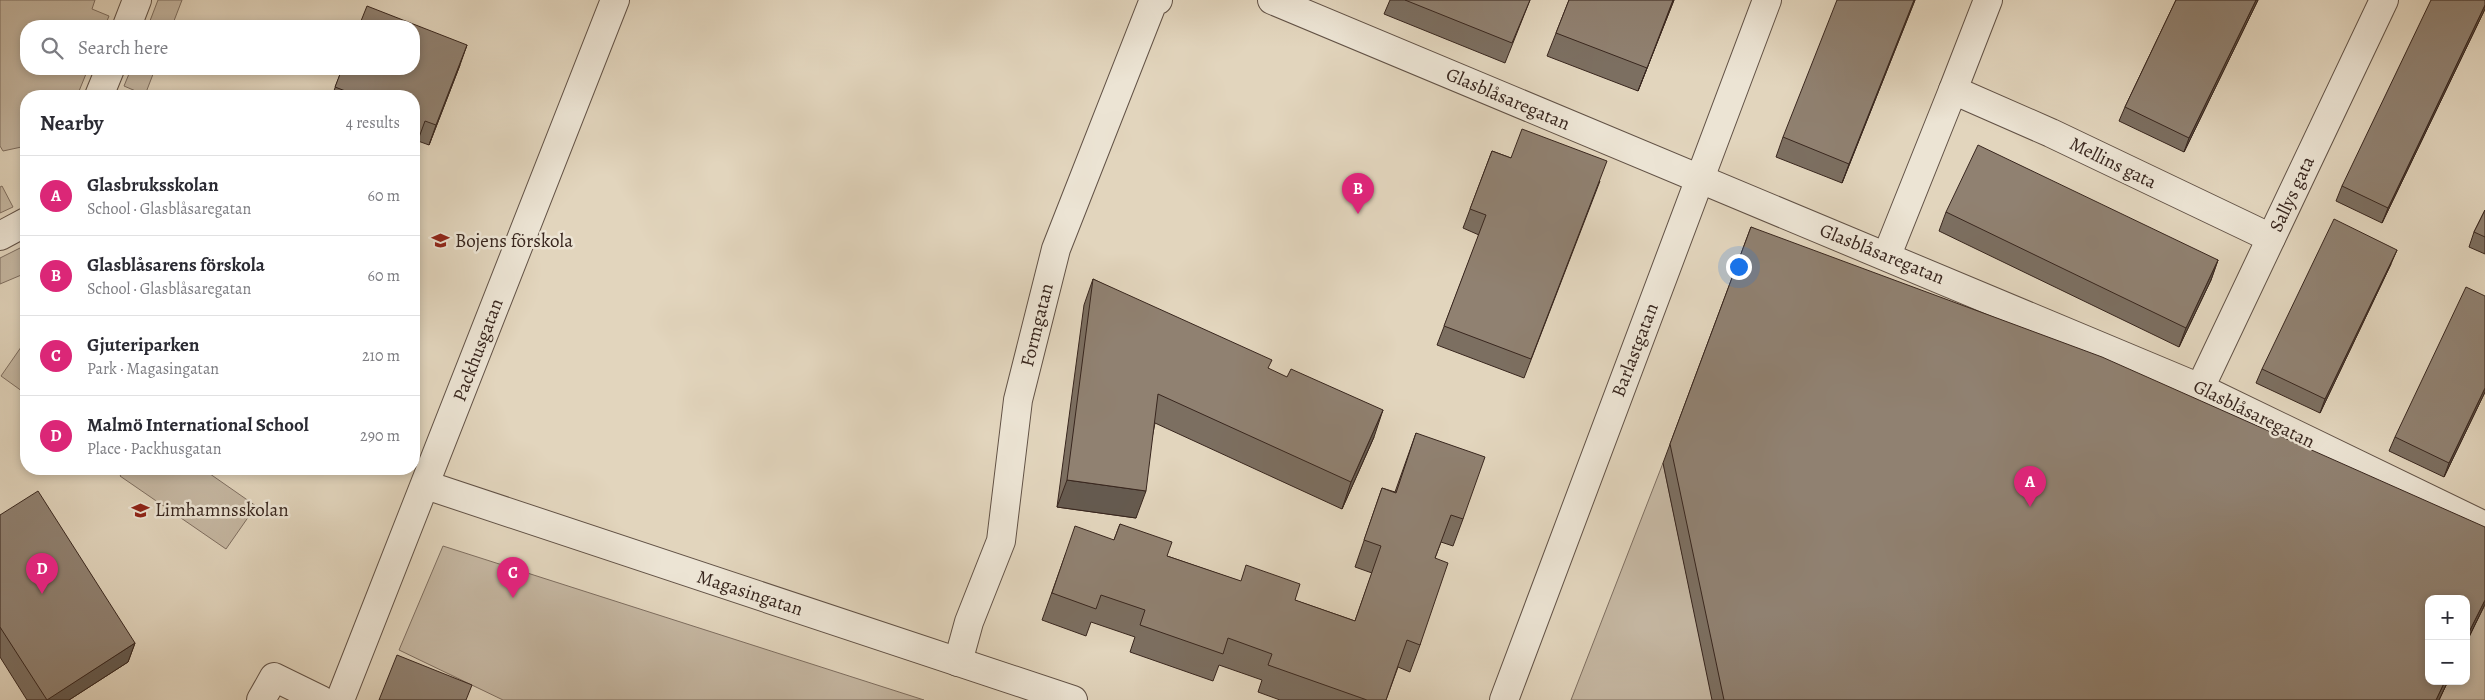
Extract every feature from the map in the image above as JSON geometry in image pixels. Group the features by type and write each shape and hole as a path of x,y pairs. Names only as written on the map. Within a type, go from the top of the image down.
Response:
{"street":[{"path":"129,20 137,0"},
{"name":"Packhusgatan","path":"340,700 616,0"},
{"name":"Formgatan","path":"958,662 969,622 1001,541 1018,400 1056,249 1153,2 1158,0"},
{"name":"Glasblåsaregatan","path":"1272,0 1886,255 2200,388 2485,526"},
{"name":"Barlastgatan","path":"1504,700 1767,0"},
{"path":"1886,255 1954,90 1988,0"},
{"name":"Sallys gata","path":"2200,388 2384,0"},
{"path":"101,90 108,75"},
{"name":"Mellins gata","path":"1954,90 2051,133 2271,238"},
{"path":"0,236 20,225"},
{"name":"Magasingatan","path":"426,485 1074,700"},
{"path":"262,700 274,677 321,700"}],"shaded area":[{"path":"0,0 95,0 92,9 109,16 107,20 20,20 20,75 86,75 79,90 20,90 20,147 3,151 0,146"},
{"path":"158,0 182,0 174,20 150,20"},
{"path":"129,75 153,75 147,90 133,90 124,86"},
{"path":"2,186 13,207 0,213 0,187"},
{"path":"20,248 20,276 0,284 0,258"},
{"path":"20,349 20,390 1,376"},
{"path":"1663,463 1713,700 1571,700"},
{"path":"212,475 256,506 226,549 120,476"},
{"path":"443,546 924,700 503,700 399,650"},
{"path":"2485,605 2485,700 2439,700 2446,685 2470,685 2470,635"}],"building":[{"path":"1405,0 1530,0 1512,43"},
{"path":"1569,0 1673,0 1647,68 1556,33"},
{"path":"1837,0 1914,0 1849,164 1783,137"},
{"path":"2176,0 2256,0 2189,138 2125,107"},
{"path":"2431,0 2485,0 2485,5 2388,208 2342,186"},
{"path":"367,6 403,20 361,20"},
{"path":"420,27 467,45 436,125 425,121 420,135 420,90 343,90 335,87 340,75 420,75"},
{"path":"1522,129 1607,161 1531,359 1444,326 1486,215 1470,209 1492,151 1511,158"},
{"path":"1978,145 2218,260 2186,328 1946,212"},
{"path":"2485,210 2485,237 2474,232"},
{"path":"2334,219 2397,250 2325,399 2262,369"},
{"path":"1751,227 2102,357 2485,527 2485,600 2470,630 2470,595 2425,595 2425,685 2443,685 2436,700 1724,700 1670,444"},
{"path":"1093,279 1272,360 1268,368 1287,377 1291,369 1383,410 1351,482 1158,394 1146,491 1067,480"},
{"path":"2466,287 2485,296 2485,388 2449,463 2395,437"},
{"path":"1416,433 1485,457 1463,519 1451,515 1435,558 1448,563 1420,645 1407,640 1386,700 1367,700 1268,665 1272,654 1228,638 1223,654 1140,625 1145,610 1101,595 1096,609 1052,593 1075,526 1114,540 1120,524 1172,542 1167,556 1241,581 1246,565 1300,584 1295,600 1355,621 1381,546 1364,540 1382,488 1396,493"},
{"path":"38,491 135,643 47,700 0,627 0,515"},
{"path":"397,655 472,685 466,700 379,700"}],"place":[{"name":"Glasblåsarens förskola","path":"1358,214"},
{"name":"Bojens förskola","path":"441,241"},
{"name":"Glasbruksskolan","path":"2030,507"},
{"name":"Limhamnsskolan","path":"141,510"},
{"name":"Malmö International School","path":"42,594"},
{"name":"Gjuteriparken","path":"513,598"}]}
